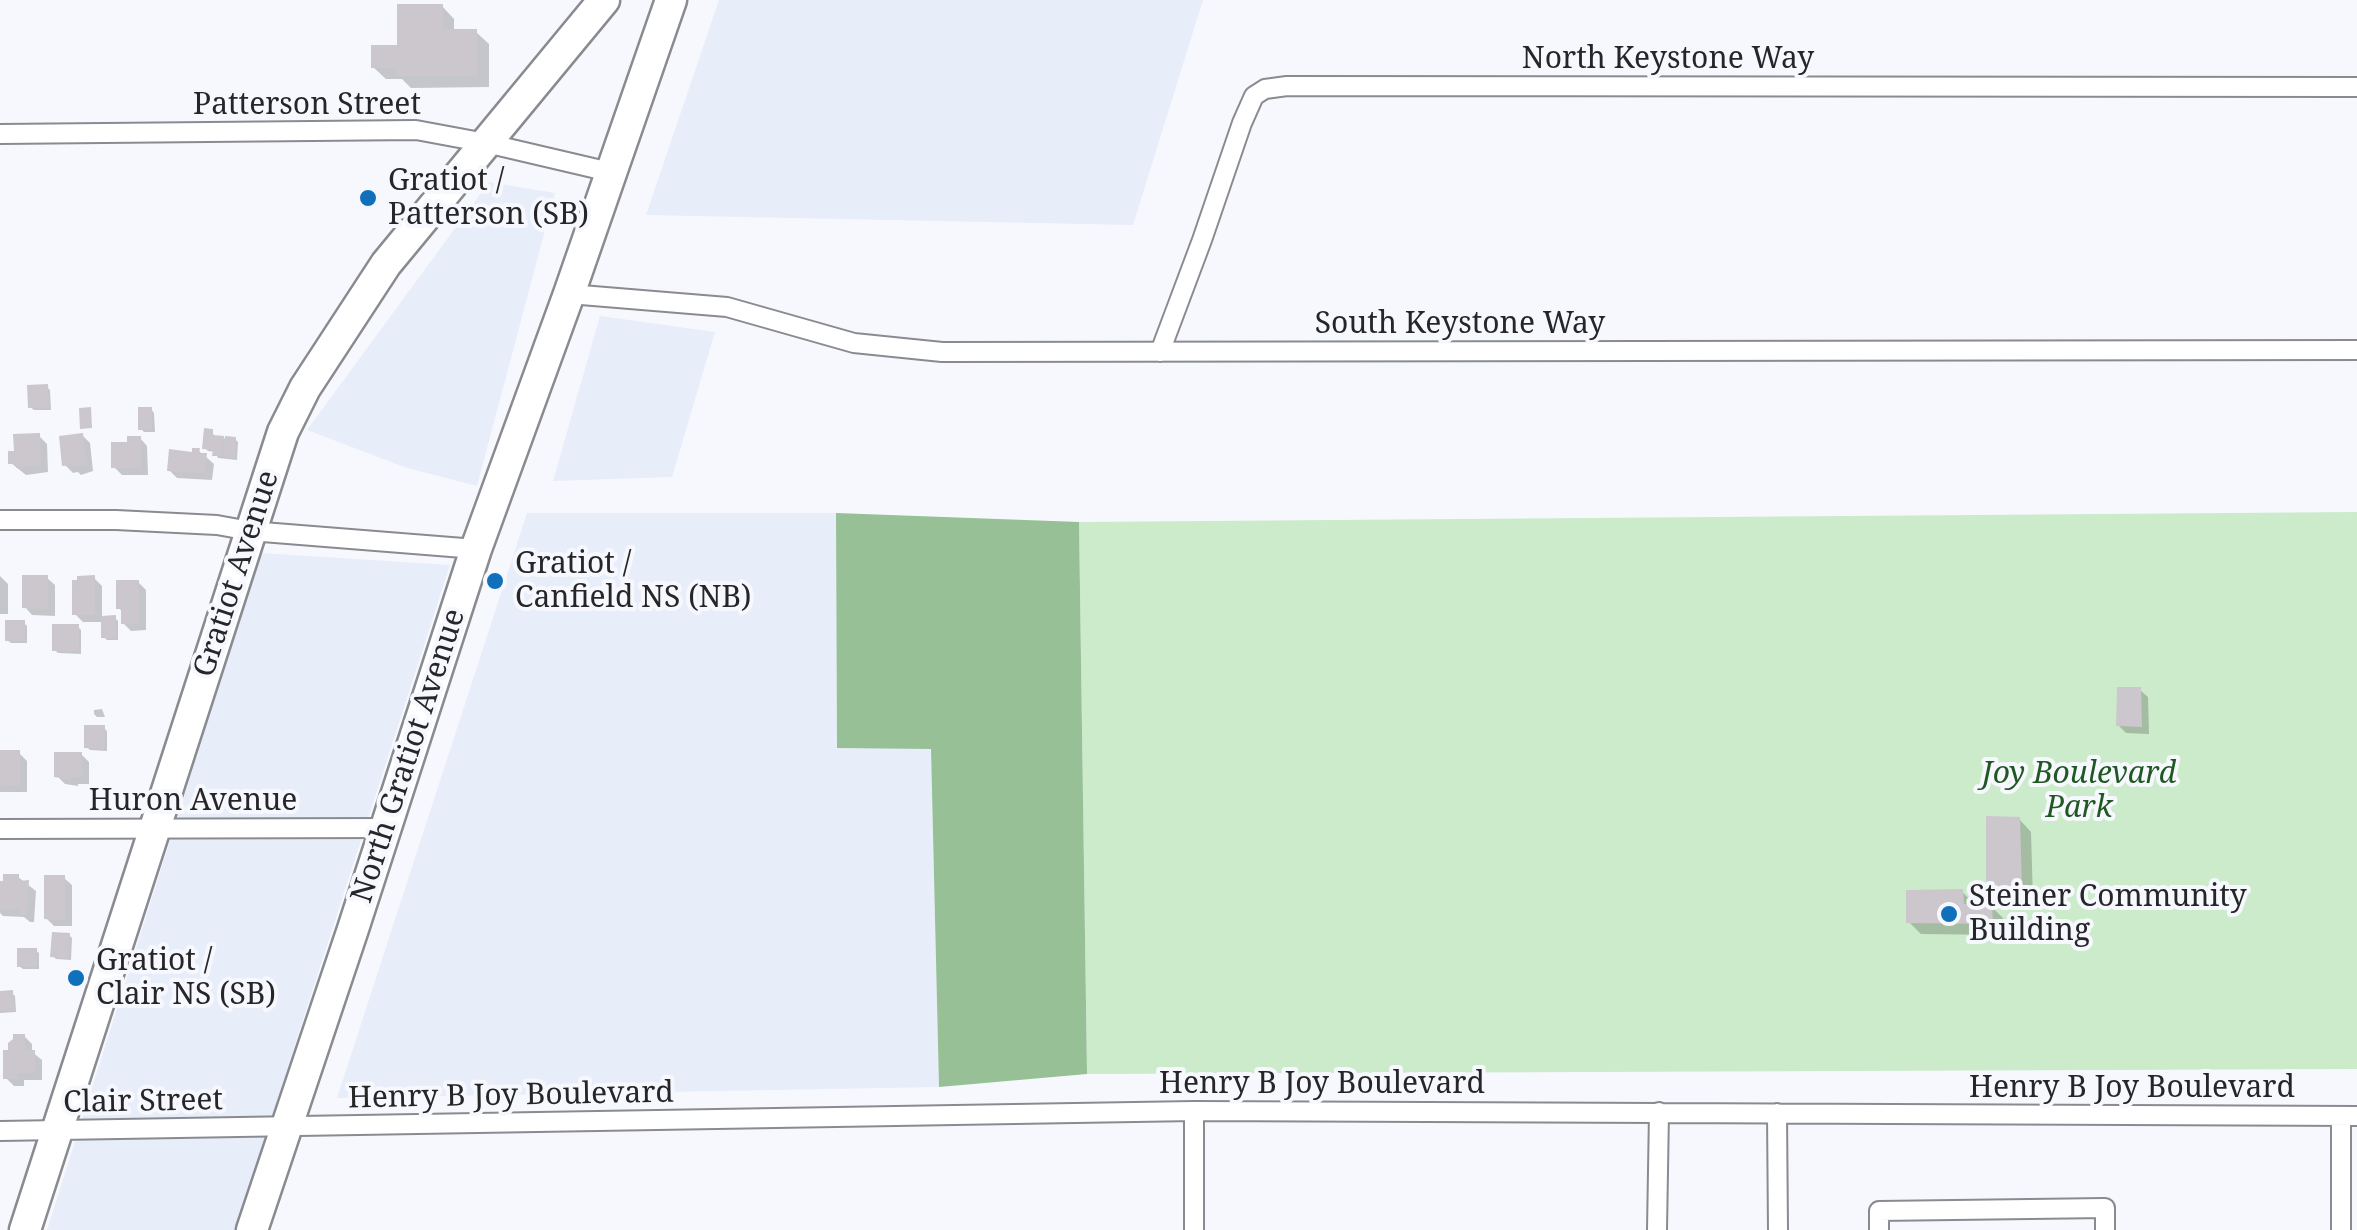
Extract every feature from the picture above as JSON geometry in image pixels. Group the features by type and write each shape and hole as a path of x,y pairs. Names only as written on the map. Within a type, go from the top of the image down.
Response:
{"main road":[{"name":"Gratiot Avenue","path":"25,1230 282,436 305,388 386,264 604,0"},
{"name":"North Gratiot Avenue","path":"252,1230 476,549 570,294 670,0"}],"street":[{"name":"North Keystone Way","path":"1160,352 1242,123 1254,96 1264,89 2357,87"},
{"name":"Patterson Street","path":"0,134 416,130 610,172"},
{"name":"South Keystone Way","path":"570,294 727,306 854,343 942,352 2357,350"},
{"path":"0,520 217,524 250,531 476,549"},
{"name":"Huron Avenue","path":"0,829 386,828"},
{"path":"1194,1111 1194,1230"},
{"name":"Henry B Joy Boulevard","path":"286,1127 1194,1111 2349,1116"},
{"path":"1657,1230 1658,1112"},
{"path":"1777,1114 1778,1230"},
{"path":"2341,1230 2349,1116"},
{"name":"Clair Street","path":"0,1132 286,1127"},
{"path":"1879,1230 1879,1211 2104,1208 2105,1230"}],"shaded area":[{"path":"719,0 1203,0 1133,225 646,215"},
{"path":"489,182 555,193 477,486 407,468 307,430"},
{"path":"600,316 715,332 672,477 553,481"},
{"path":"527,513 836,513 837,748 931,748 939,1087 337,1098"},
{"path":"261,553 450,565 235,1230 47,1230"}],"green space":[{"name":"Joy Boulevard Park","path":"2357,512 2357,1069 1087,1074 1079,522"},
{"path":"836,513 1079,522 1087,1074 939,1087 931,749 837,748"}],"building":[{"path":"397,4 443,4 443,29 477,29 477,76 396,76 396,68 371,68 371,45 397,45"},
{"path":"48,384 49,408 28,408 27,385"},
{"path":"91,407 92,428 80,429 79,408"},
{"path":"138,407 152,407 152,430 138,430"},
{"path":"204,428 213,429 213,435 224,436 222,456 212,456 213,450 202,449"},
{"path":"40,433 41,465 16,468 16,464 8,464 8,451 14,451 13,434"},
{"path":"83,433 87,464 62,466 59,436"},
{"path":"127,436 141,436 141,468 111,468 111,442 127,442"},
{"path":"225,436 236,437 235,458 224,457"},
{"path":"192,448 207,453 205,473 167,471 169,449 192,452"},
{"path":"22,575 48,575 48,609 22,608"},
{"path":"95,575 95,615 72,615 72,580"},
{"path":"116,580 139,580 139,623 121,624 121,609 116,609"},
{"path":"116,615 116,638 101,638 101,616"},
{"path":"5,620 25,620 25,641 5,641"},
{"path":"52,624 79,624 79,651 52,651"},
{"path":"2117,687 2141,687 2142,727 2116,726"},
{"path":"84,725 105,725 104,749 84,748"},
{"path":"0,750 20,750 20,785 0,786"},
{"path":"54,752 82,752 82,777 54,777"},
{"path":"1986,816 2020,817 2022,889 1986,891"},
{"path":"3,874 19,874 19,881 29,880 27,915 20,915 20,910 0,910"},
{"path":"44,875 65,875 65,920 44,919"},
{"name":"Steiner Community Building","path":"1963,889 1964,904 1992,903 1993,924 1906,923 1906,890"},
{"path":"52,932 70,933 68,958 50,957"},
{"path":"17,948 37,948 37,966 17,967"},
{"path":"13,990 14,1010 0,1011 0,991"},
{"path":"13,1034 25,1034 25,1050 35,1050 35,1073 17,1073 17,1079 3,1079 3,1050 8,1050"}],"place":[{"name":"Gratiot / Patterson (SB)","path":"368,198"},
{"name":"Gratiot / Canfield NS (NB)","path":"495,581"},
{"name":"Steiner Community Building","path":"1949,914"},
{"name":"Gratiot / Clair NS (SB)","path":"76,978"}]}
